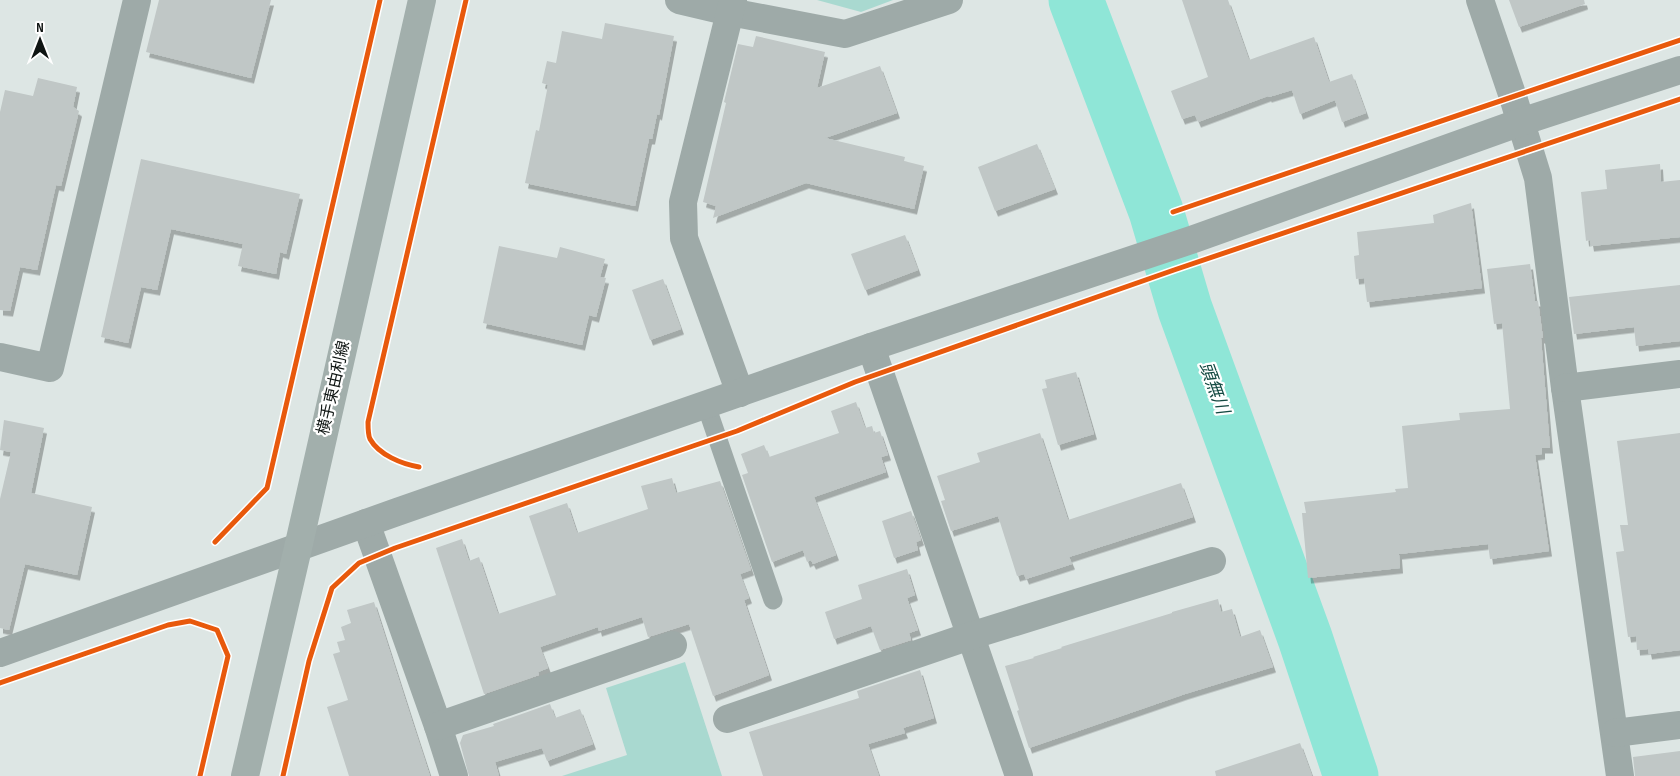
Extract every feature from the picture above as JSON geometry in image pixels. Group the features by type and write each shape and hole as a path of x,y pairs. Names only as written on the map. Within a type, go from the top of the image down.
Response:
{"main road":[{"name":"横手東由利線","path":"245,776 422,0"}],"street":[{"path":"0,357 50,368 137,0"},
{"path":"679,0 731,6 845,34 949,0"},
{"path":"1480,0 1538,178 1565,388 1620,776"},
{"path":"731,6 683,202 684,238 740,393"},
{"path":"0,653 871,347 1189,240 1520,122 1680,70"},
{"path":"871,347 1019,776"},
{"path":"1565,388 1680,374"},
{"path":"366,523 454,776"},
{"path":"727,719 970,636 1212,561"},
{"path":"438,726 673,645"},
{"path":"1615,733 1680,725"}],"lane":[{"path":"706,405 773,600"}],"green space":[{"path":"817,0 893,0 861,12"},
{"path":"685,662 722,776 562,776 627,755 606,688"}],"building":[{"path":"159,0 271,0 251,78 146,52"},
{"path":"1182,0 1228,0 1249,60 1314,37 1329,82 1352,74 1366,113 1342,122 1335,100 1300,114 1292,90 1268,96 1198,122 1195,115 1182,119 1171,91 1208,77"},
{"path":"1509,0 1584,0 1585,4 1519,27"},
{"path":"605,23 674,36 659,115 657,114 652,139 649,139 635,206 525,183 536,130 539,131 548,85 542,83 547,61 556,63 562,31 602,39"},
{"path":"756,36 825,52 817,88 880,66 897,113 825,138 905,157 904,161 924,166 914,209 806,183 713,218 716,206 703,202 726,103 724,102 738,44 753,47"},
{"path":"38,78 77,87 73,107 79,111 61,186 56,185 37,270 20,267 10,311 0,310 0,112 5,90 33,96"},
{"path":"1037,144 1055,189 995,211 978,167"},
{"path":"141,159 300,194 286,254 280,252 276,274 238,266 243,244 171,229 157,290 141,287 128,343 101,337"},
{"path":"1660,164 1661,182 1680,180 1680,237 1591,246 1590,240 1586,241 1581,192 1607,189 1605,170"},
{"path":"1471,203 1482,288 1367,302 1364,278 1356,279 1354,256 1359,255 1357,232 1434,223 1433,215"},
{"path":"905,235 918,270 865,290 851,254"},
{"path":"499,246 557,258 560,247 605,259 600,277 606,278 596,317 589,315 582,345 483,323"},
{"path":"1530,264 1543,338 1541,338 1550,448 1542,448 1542,454 1535,455 1549,551 1490,559 1488,544 1399,554 1400,568 1308,578 1302,513 1306,513 1304,502 1396,492 1395,489 1408,488 1402,426 1460,420 1459,413 1510,409 1502,323 1494,324 1487,269"},
{"path":"663,279 681,329 650,340 632,290"},
{"path":"1680,285 1680,341 1636,346 1634,327 1574,334 1569,297"},
{"path":"1076,372 1094,434 1058,445 1042,389 1047,388 1045,380"},
{"path":"856,402 865,428 872,426 874,433 880,431 888,455 881,457 886,472 814,497 836,555 813,564 811,560 807,562 803,550 772,562 742,475 748,473 741,454 764,445 769,457 839,433 831,411"},
{"path":"4,420 44,428 31,493 92,507 77,575 25,564 9,630 0,628 0,499 11,452 0,450"},
{"path":"1040,433 1068,520 1181,483 1193,517 1069,557 1072,564 1026,579 1024,574 1017,576 998,516 951,531 941,501 945,500 937,476 980,462 977,453"},
{"path":"1680,433 1680,650 1649,654 1648,649 1637,650 1636,636 1628,637 1616,552 1624,551 1620,525 1628,525 1617,441"},
{"path":"672,478 676,493 720,481 751,570 740,574 749,598 744,600 769,675 713,696 689,624 648,637 642,617 599,631 598,627 540,647 548,668 538,672 539,675 484,694 436,548 462,539 469,561 479,557 498,614 556,595 529,516 567,503 577,533 648,509 641,486"},
{"path":"911,511 921,540 916,542 918,550 894,558 882,521"},
{"path":"907,569 915,595 907,598 918,630 909,633 911,640 880,650 871,626 834,639 825,612 862,599 858,585"},
{"path":"1218,599 1221,612 1232,609 1240,637 1260,630 1273,667 1185,694 1029,748 1005,666"},
{"path":"374,602 430,776 349,776 327,707 348,700 333,654 340,652 337,642 345,640 341,627 351,623 347,610"},
{"path":"920,670 934,718 903,728 905,733 868,744 879,776 763,776 749,732 859,698 857,691"},
{"path":"550,704 555,718 580,709 593,744 547,761 542,748 495,762 499,776 469,776 460,743 463,735 494,726 493,724"},
{"path":"1300,743 1312,776 1216,776 1215,771"},
{"path":"1680,751 1680,776 1635,776 1633,757"}],"waterway":[{"name":"頭無川","path":"1076,0 1156,211 1185,309 1305,638 1351,776"}],"cycle path":[{"path":"215,542 267,488 380,0"},
{"path":"419,467 405,464 379,450 370,439 368,422 466,0"},
{"path":"1173,212 1680,40"},
{"path":"283,776 309,661 332,588 359,563 395,548 737,431 855,382 1174,270 1680,99"},
{"path":"0,683 168,625 190,621 217,630 228,656 200,776"}]}
